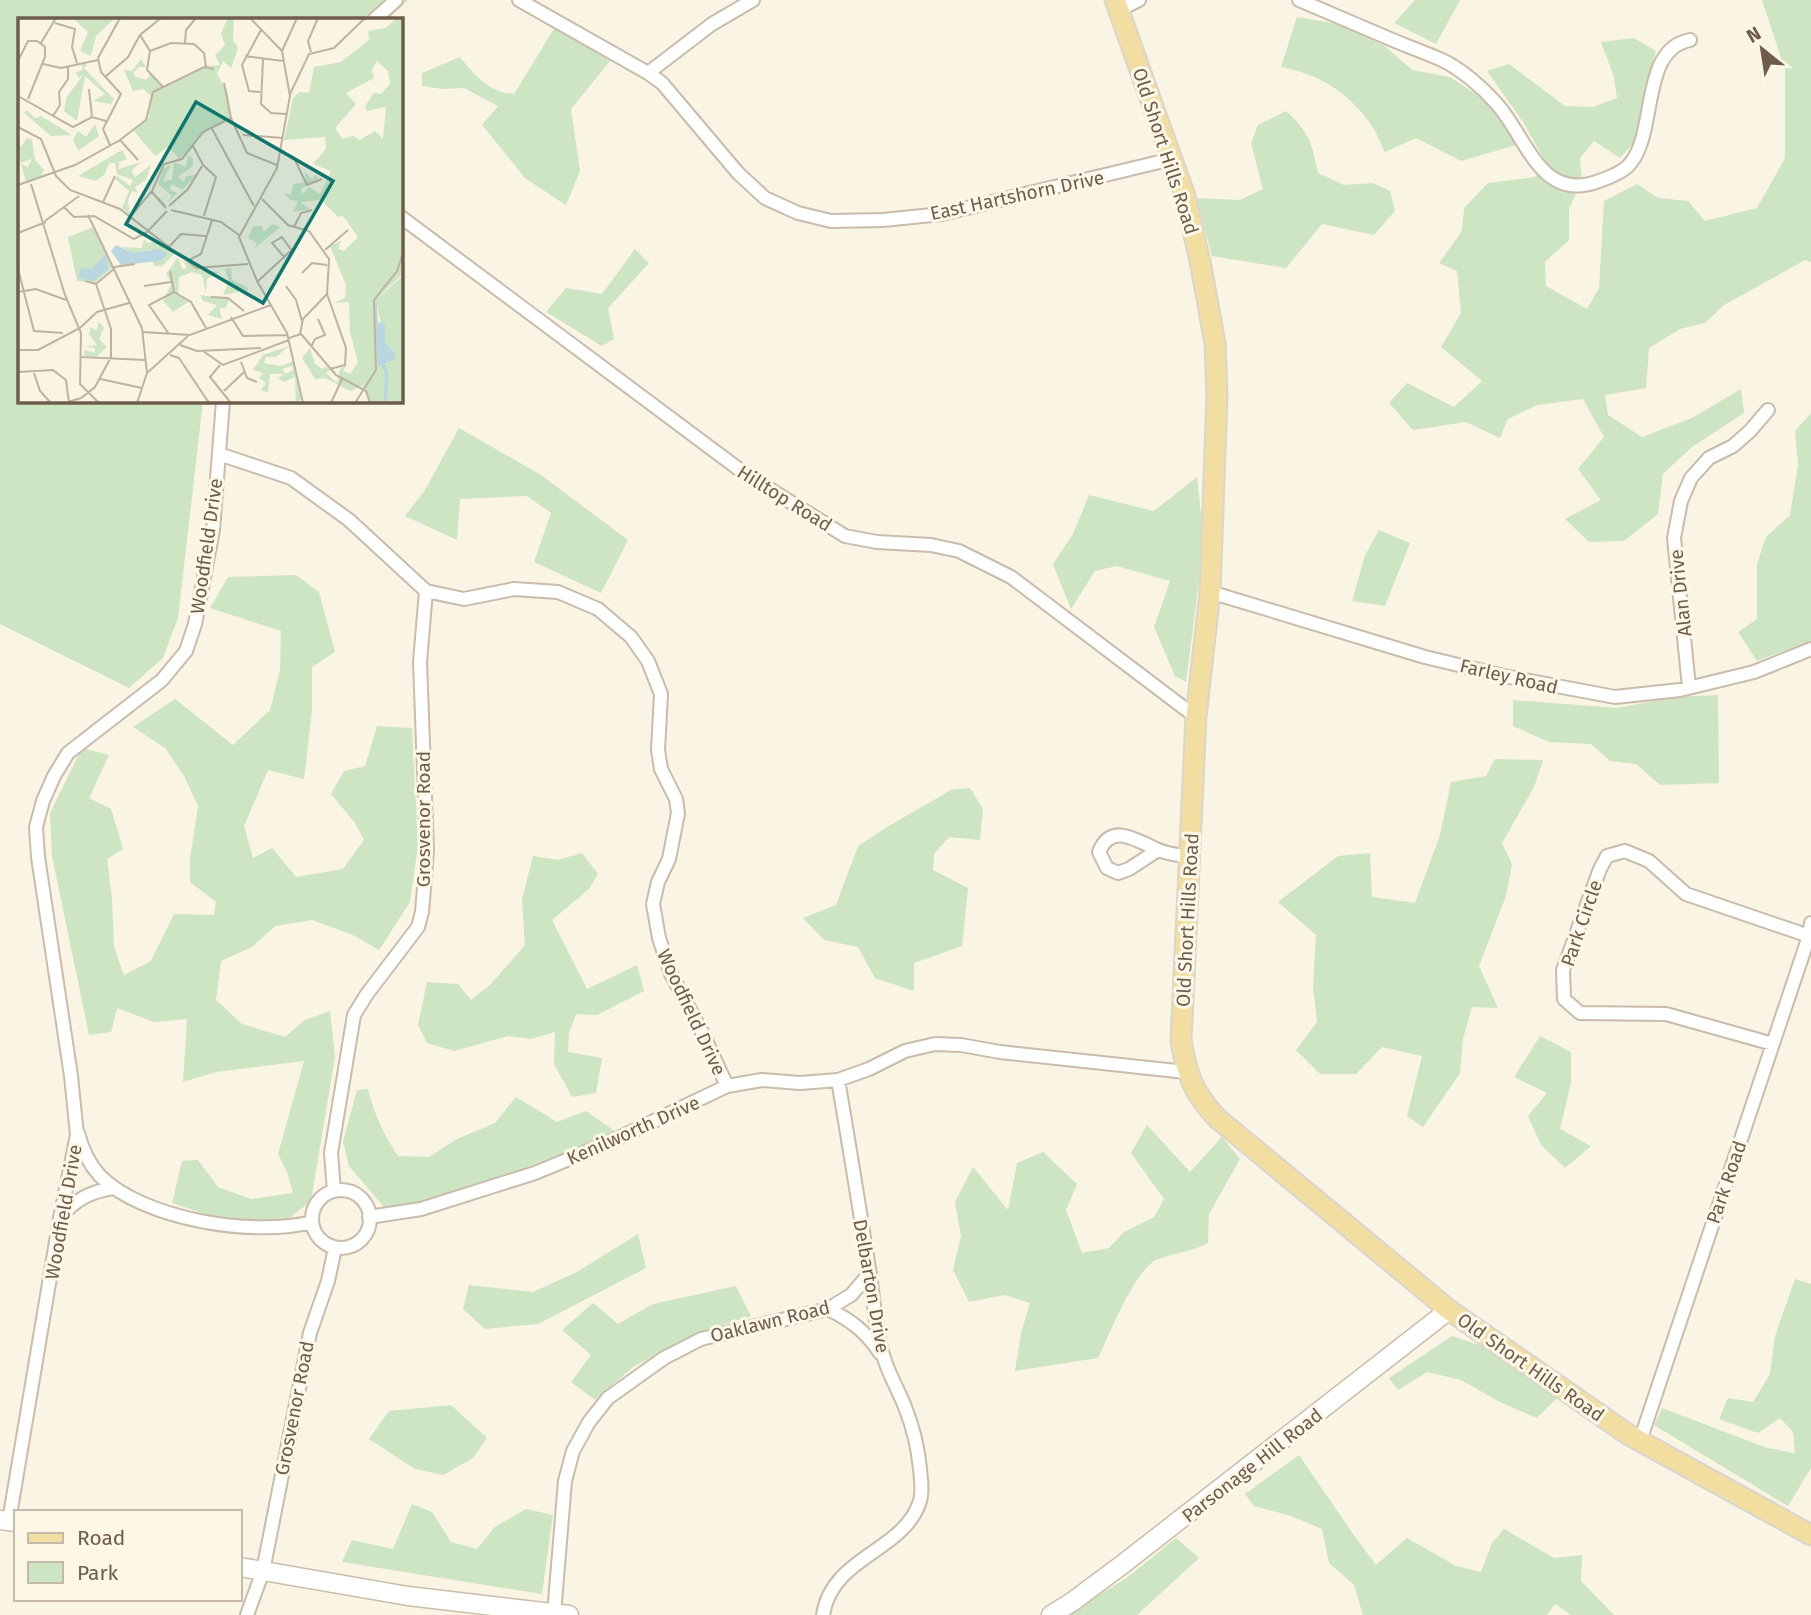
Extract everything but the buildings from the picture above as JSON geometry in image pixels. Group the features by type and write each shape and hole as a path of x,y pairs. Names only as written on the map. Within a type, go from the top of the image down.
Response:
{"main road":[{"name":"Old Short Hills Road","path":"1117,5 1185,196 1196,239 1215,343 1217,395 1210,592 1196,717 1181,1041 1186,1072 1200,1100 1218,1119 1449,1310 1640,1441 1811,1535"}],"street":[{"path":"376,18 396,0"},
{"name":"East Hartshorn Drive","path":"519,0 662,83 738,173 765,198 798,213 831,222 942,214 1172,159"},
{"path":"648,73 712,24 753,0"},
{"path":"1117,5 1139,0"},
{"path":"1300,0 1444,61 1498,104 1527,149 1549,176 1573,187 1591,184 1627,167 1635,156 1662,61 1681,41 1690,40"},
{"name":"Hilltop Road","path":"402,218 744,473 845,536 877,542 931,545 959,551 1011,576 1196,717"},
{"path":"219,454 223,402"},
{"name":"Alan Drive","path":"1689,688 1675,538 1681,501 1691,478 1709,458 1733,446 1750,432 1768,410"},
{"name":"Woodfield Drive","path":"8,1521 76,1129 36,827 48,789 68,752 162,680 186,651 195,624 213,530 219,454 291,478 349,520 426,592 464,599 500,590 529,588 572,596 598,609 631,637 648,661 661,695 658,750 661,769 676,799 678,813 669,859 658,882 653,904 659,938 671,974 727,1086"},
{"name":"Grosvenor Road","path":"334,1191 331,1153 354,1015 418,927 422,912 427,850 419,662 426,592"},
{"name":"Farley Road","path":"1210,592 1425,657 1551,686 1615,697 1689,688 1754,672 1811,649"},
{"path":"1158,850 1190,857"},
{"name":"Park Circle","path":"1773,1044 1666,1014 1580,1013 1564,999 1563,970 1600,869 1607,856 1625,851 1649,860 1686,894 1810,930"},
{"name":"Park Road","path":"1640,1441 1810,930"},
{"name":"Kenilworth Drive","path":"369,1217 421,1209 535,1173 610,1142 727,1086 762,1080 800,1083 838,1080 869,1069 905,1051 935,1044 1186,1072"},
{"name":"Delbarton Drive","path":"823,1615 825,1604 840,1578 862,1558 900,1532 911,1519 920,1500 921,1480 918,1448 906,1407 884,1358 838,1080"},
{"path":"76,1129 84,1153 94,1169 114,1188 171,1213 235,1227 268,1229 312,1222"},
{"path":"61,1218 76,1202 88,1195 114,1188"},
{"path":"334,1191 347,1191 358,1196 366,1205 369,1217 367,1231 360,1241 350,1247 335,1248 319,1238 312,1222 316,1205 326,1194 334,1191"},
{"name":"Grosvenor Road","path":"247,1615 263,1572 304,1358 328,1281 335,1248"},
{"name":"Oaklawn Road","path":"561,1614 565,1480 573,1451 589,1422 608,1398 664,1359 701,1339 828,1309 851,1295 870,1273"},
{"path":"828,1309 863,1330 884,1358"},
{"name":"Parsonage Hill Road","path":"1051,1615 1123,1564 1449,1310"},
{"path":"242,1567 408,1596 561,1614"}],"green space":[{"path":"0,0 408,0 389,18 18,18 18,402 203,402 178,618 163,658 129,688 0,624"},
{"path":"1415,0 1460,0 1436,44 1394,23"},
{"path":"1762,0 1811,0 1811,262 1805,260 1724,305 1705,323 1680,329 1649,348 1646,388 1605,395 1608,415 1642,437 1692,418 1741,389 1744,413 1692,447 1663,474 1658,514 1624,541 1589,542 1565,519 1601,500 1578,469 1604,437 1583,399 1537,405 1508,419 1500,438 1466,422 1413,430 1389,403 1407,383 1454,407 1482,381 1441,347 1461,313 1457,271 1439,263 1462,231 1464,208 1488,183 1535,177 1546,163 1523,122 1487,71 1509,64 1565,106 1593,107 1617,98 1614,77 1601,42 1634,38 1656,51 1635,141 1620,158 1594,141 1580,158 1582,180 1569,209 1569,240 1545,262 1546,286 1587,309 1599,288 1604,201 1637,184 1658,198 1688,201 1705,221 1757,208 1785,158 1785,70"},
{"path":"1297,17 1338,24 1385,46 1412,70 1450,77 1491,104 1516,145 1461,161 1416,138 1385,152 1369,122 1351,101 1319,79 1281,67"},
{"path":"555,27 610,61 571,109 580,171 566,205 526,179 482,125 498,106 464,88 422,86 422,73 460,57 477,77 490,87 514,94"},
{"path":"1286,111 1300,125 1308,139 1318,173 1344,185 1373,183 1390,191 1395,211 1374,235 1322,224 1286,268 1212,256 1196,198 1240,200 1263,189 1251,143 1258,125"},
{"path":"635,249 649,263 608,308 614,339 602,346 546,312 566,288 602,294"},
{"path":"1811,413 1811,641 1757,661 1738,632 1757,619 1757,564 1766,537 1790,515 1798,465 1795,431"},
{"path":"459,428 541,475 628,540 601,593 534,562 551,513 527,496 460,499 457,540 405,516 425,490"},
{"path":"1197,477 1204,542 1186,682 1175,676 1154,627 1170,581 1117,566 1095,571 1071,609 1053,564 1073,534 1089,495 1154,511"},
{"path":"1379,530 1410,543 1385,606 1352,601 1365,555"},
{"path":"296,575 319,592 335,652 312,667 312,711 304,779 268,770 244,826 253,858 272,848 296,877 343,869 364,840 355,823 331,794 344,771 365,766 377,726 412,728 418,846 410,902 379,950 353,935 312,920 275,926 252,947 221,961 216,1000 242,1024 285,1037 305,1020 330,1011 335,1057 311,1201 283,1223 221,1219 172,1203 182,1161 198,1160 218,1187 251,1199 293,1193 278,1154 304,1061 216,1072 183,1082 187,1019 154,1022 117,1008 111,1032 89,1035 52,856 50,813 82,748 109,755 89,798 111,809 123,849 107,859 114,947 124,975 151,961 174,914 214,915 216,902 190,882 190,859 198,806 184,776 165,748 133,727 175,699 233,745 270,710 280,670 281,631 210,608 228,577"},
{"path":"1718,695 1719,783 1660,785 1636,764 1610,761 1591,744 1549,742 1513,726 1513,700 1617,708 1674,697"},
{"path":"1495,759 1543,760 1534,787 1502,843 1512,864 1506,896 1479,966 1498,1008 1472,1007 1463,1039 1460,1073 1423,1127 1407,1116 1422,1056 1382,1047 1356,1074 1320,1074 1296,1050 1317,1022 1313,986 1316,935 1278,902 1338,856 1370,853 1372,897 1415,903 1440,835 1451,782 1486,776"},
{"path":"970,788 983,809 980,840 949,837 934,854 933,870 968,888 962,946 914,963 914,991 875,978 858,947 824,940 803,918 836,905 858,846 951,790"},
{"path":"582,853 598,874 589,889 552,920 587,989 637,965 644,991 597,1015 576,1014 569,1033 568,1052 602,1058 596,1093 572,1097 554,1064 555,1032 531,1039 508,1036 454,1051 427,1043 418,1025 427,982 458,984 471,1000 490,985 525,945 522,900 533,856 558,860"},
{"path":"1540,1036 1571,1052 1571,1083 1560,1129 1591,1146 1565,1168 1541,1145 1528,1116 1547,1093 1514,1077"},
{"path":"368,1089 380,1124 398,1156 429,1157 457,1139 495,1123 516,1097 557,1122 586,1111 616,1132 509,1174 389,1213 349,1166 343,1142 357,1090"},
{"path":"1147,1125 1190,1172 1222,1137 1240,1159 1209,1214 1208,1243 1156,1260 1148,1266 1131,1290 1098,1358 1015,1371 1021,1333 1030,1303 1005,1295 969,1302 953,1270 961,1236 955,1202 973,1167 1008,1210 1017,1163 1043,1152 1077,1184 1066,1210 1082,1253 1109,1248 1124,1232 1154,1217 1164,1199 1131,1153"},
{"path":"638,1234 646,1268 538,1324 485,1329 463,1309 469,1285 533,1292 577,1272"},
{"path":"1795,1279 1811,1284 1811,1468 1788,1506 1654,1425 1662,1408 1767,1448 1795,1453 1793,1432 1780,1418 1758,1433 1719,1419 1728,1398 1753,1402 1770,1374 1775,1336"},
{"path":"736,1286 751,1316 693,1335 633,1367 595,1400 571,1382 591,1355 562,1330 593,1303 618,1324 653,1304"},
{"path":"1452,1336 1482,1346 1559,1396 1537,1418 1500,1402 1461,1380 1427,1372 1398,1390 1389,1378"},
{"path":"451,1405 487,1438 473,1458 443,1475 415,1469 369,1439 389,1411"},
{"path":"1299,1455 1376,1565 1407,1538 1456,1566 1481,1572 1492,1543 1504,1529 1554,1558 1582,1555 1581,1581 1614,1615 1571,1615 1555,1604 1547,1615 1363,1615 1354,1585 1329,1563 1322,1529 1291,1516 1254,1506 1245,1494"},
{"path":"412,1504 432,1512 451,1542 477,1549 495,1527 526,1509 553,1515 542,1594 342,1562 352,1540 393,1549"},
{"path":"1176,1538 1199,1558 1137,1615 1067,1615 1128,1577"}]}
